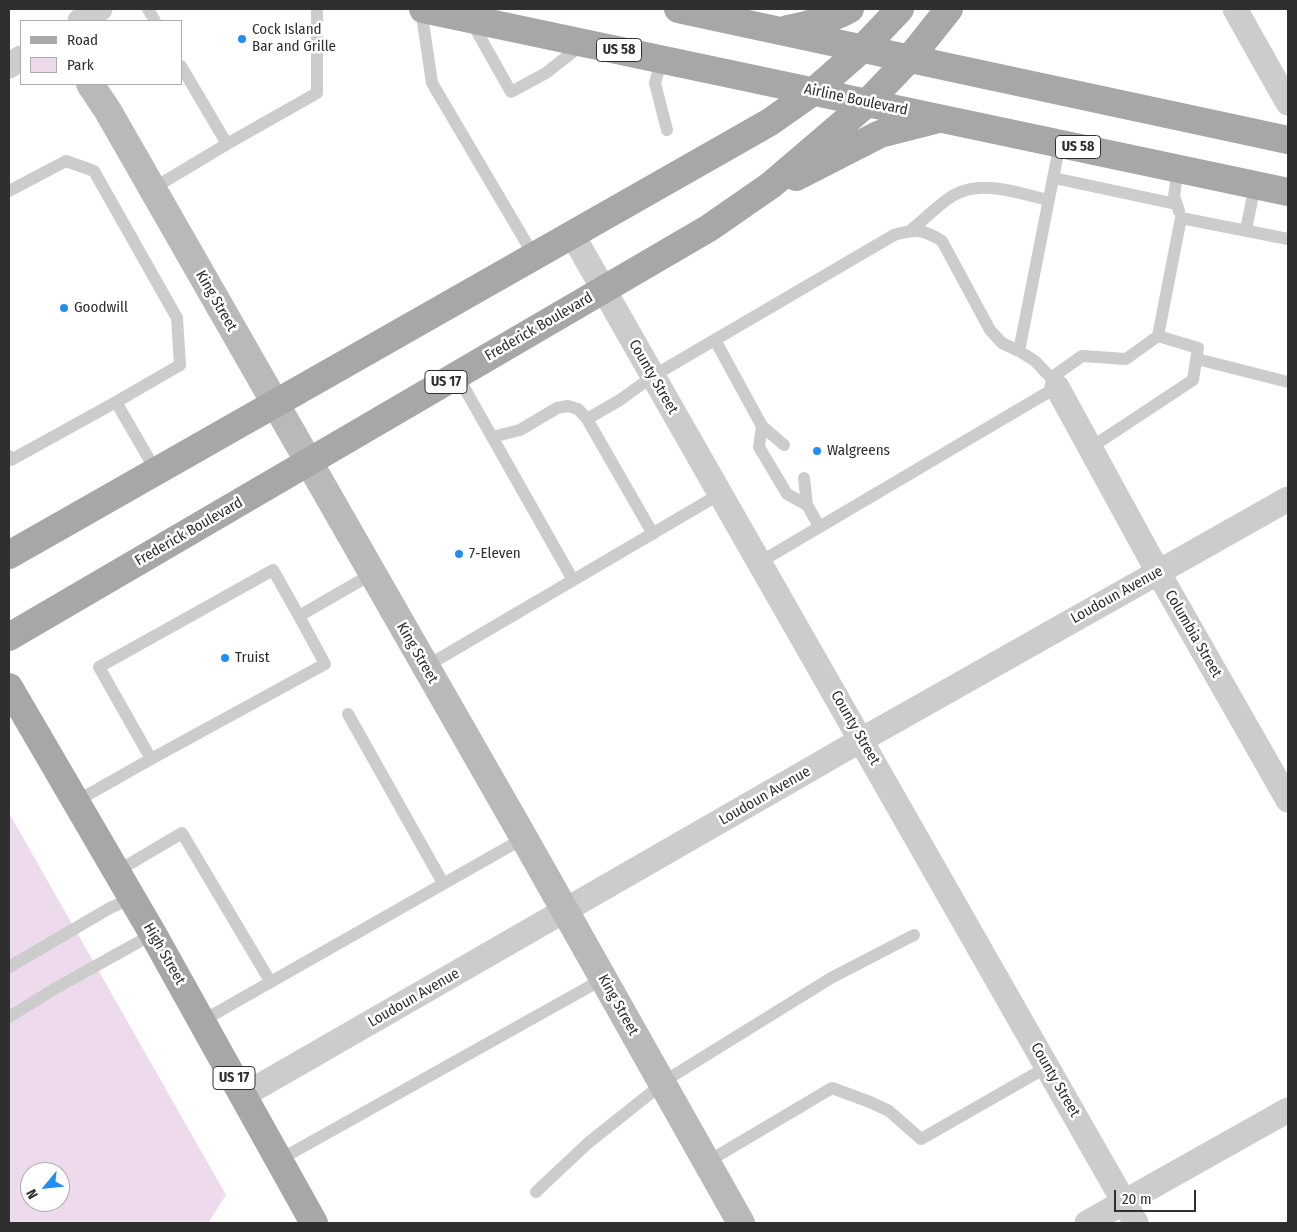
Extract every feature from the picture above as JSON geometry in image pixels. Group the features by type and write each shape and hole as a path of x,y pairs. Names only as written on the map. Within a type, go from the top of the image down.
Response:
{"main road":[{"name":"Airline Boulevard","path":"422,9 1288,192"},
{"path":"678,9 1288,140"},
{"path":"780,31 821,22 850,9"},
{"path":"9,555 770,122 814,91 862,48 900,9"},
{"name":"Frederick Boulevard","path":"9,637 709,228 771,185 867,103 910,58 949,9"},
{"path":"745,203 880,134 942,118"},
{"name":"High Street","path":"9,687 153,934 314,1223"}],"street":[{"path":"82,20 100,9"},
{"path":"1235,9 1288,103"},
{"path":"9,66 20,59"},
{"name":"King Street","path":"91,85 152,188 524,838 741,1223"},
{"name":"County Street","path":"572,234 1130,1213"},
{"name":"Columbia Street","path":"1054,383 1158,572 1288,800"},
{"name":"Loudoun Avenue","path":"244,1096 861,740 1288,499"},
{"path":"1087,1223 1130,1213 1288,1110"}],"lane":[{"path":"148,9 154,20"},
{"path":"152,188 318,93 317,9"},
{"path":"422,9 432,83 534,256"},
{"path":"470,19 511,92 546,73 585,43"},
{"path":"662,59 655,84 667,130"},
{"path":"182,68 227,144"},
{"path":"1019,351 1060,143"},
{"path":"9,191 66,161 94,171 177,318 180,364 11,460 9,456"},
{"path":"760,562 1054,383 1082,356 1126,359 1158,336 1181,218 1174,196 1178,168"},
{"path":"1054,178 1176,204"},
{"path":"1246,230 1256,185"},
{"path":"587,419 620,400 653,376 894,235 912,230 954,195 975,187 988,187 1049,200"},
{"path":"1181,218 1288,239"},
{"path":"912,230 929,233 942,241 990,330 1002,343 1035,361 1054,383"},
{"path":"1090,448 1193,380 1198,348 1158,336"},
{"path":"715,340 762,426 784,445"},
{"path":"1197,359 1288,382"},
{"path":"457,375 573,580"},
{"path":"116,402 156,471"},
{"path":"492,437 520,430 557,408 568,406 578,408 587,419 652,534"},
{"path":"762,426 759,447 787,494 807,505"},
{"path":"804,478 807,505 819,526"},
{"path":"425,667 720,494"},
{"path":"75,802 325,664 273,570 99,667 151,760"},
{"path":"298,616 372,574"},
{"path":"348,714 443,883"},
{"path":"116,872 182,833 270,981"},
{"path":"202,1021 524,838"},
{"path":"9,968 110,908 132,898"},
{"path":"9,1017 56,988 153,934"},
{"path":"536,1192 588,1143 662,1084 831,978 914,935"},
{"path":"280,1160 603,979"},
{"path":"707,1162 832,1088 889,1111 921,1139 1047,1067"}],"green space":[{"path":"9,813 226,1195 208,1223 9,1223"}],"place":[{"name":"Cock Island Bar and Grille","path":"242,39"},
{"name":"Goodwill","path":"64,308"},
{"name":"Walgreens","path":"817,451"},
{"name":"7-Eleven","path":"459,554"},
{"name":"Truist","path":"225,658"}]}
